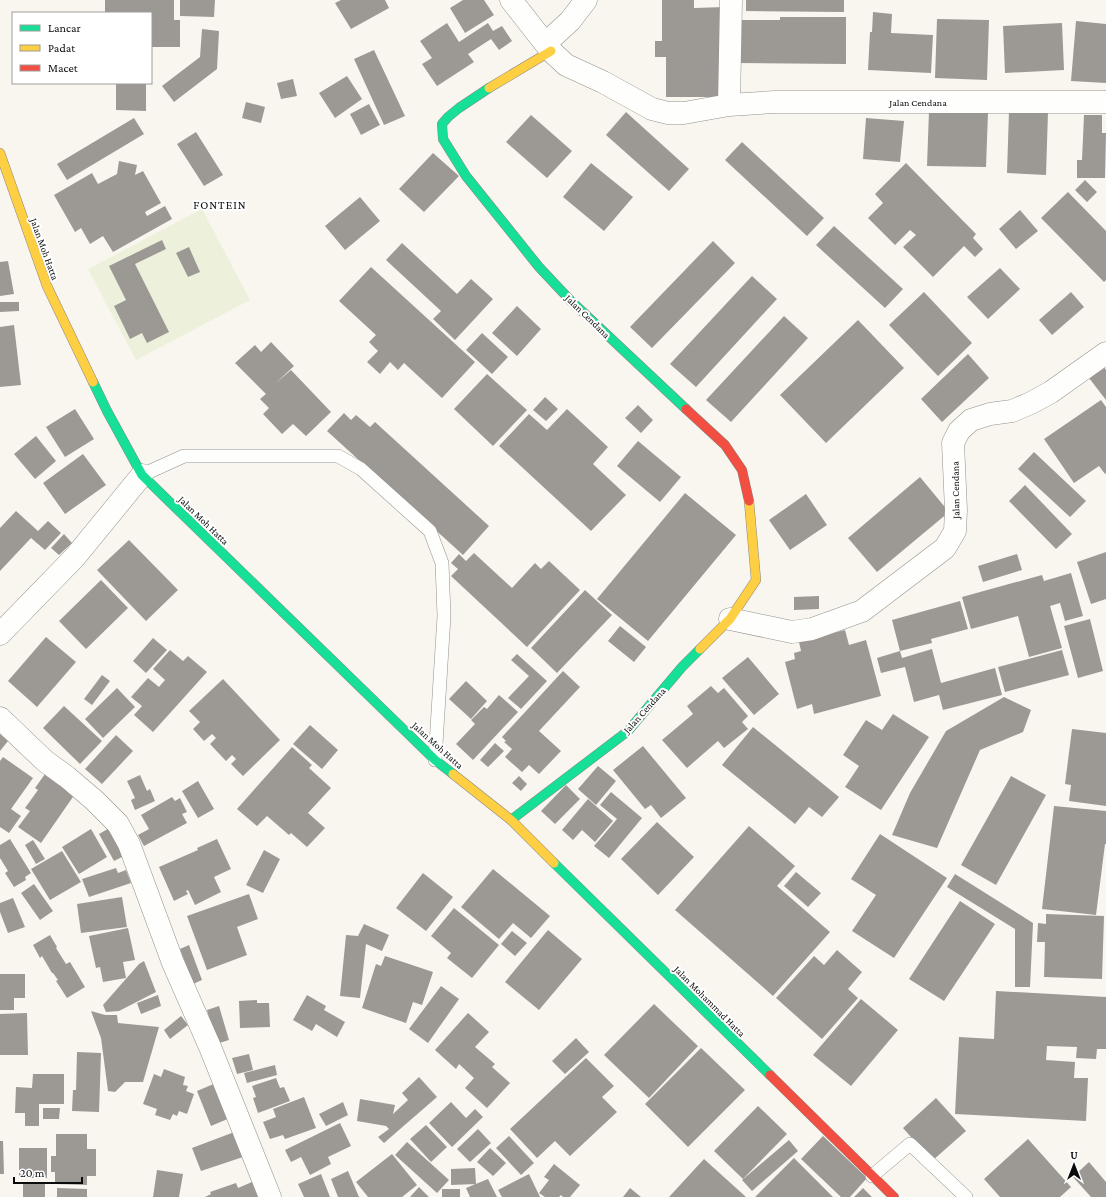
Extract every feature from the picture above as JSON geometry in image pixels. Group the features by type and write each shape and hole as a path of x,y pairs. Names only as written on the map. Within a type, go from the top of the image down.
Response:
{"main road":[{"name":"Jalan Cendana","path":"511,820 628,731 682,667 730,619 756,580 750,506 742,470 726,445 570,300 539,267 466,176 443,139 441,132 442,124 448,116 549,47"},
{"name":"Jalan Moh Hatta","path":"0,153 47,286 107,411 142,475 435,760 511,820"},
{"name":"Jalan Mohammad Hatta","path":"511,820 894,1197"}],"street":[{"name":"Jalan Cendana","path":"511,0 549,47 566,65 603,82 652,109 668,113 684,113 729,105 775,102 1106,102"},
{"path":"549,47 586,0"},
{"path":"729,105 731,0"},
{"name":"Jalan Cendana","path":"730,619 792,632 812,629 862,611 945,548 955,530 956,510 954,442 959,431 971,420 990,414 1012,411 1031,403 1051,392 1106,353"},
{"path":"0,634 75,557 142,475"},
{"path":"0,718 45,761 67,776 118,824 129,844 173,963 210,1048 270,1197"}],"lane":[{"path":"142,475 184,456 338,456 361,469 430,531 442,563 444,616 435,760"},
{"path":"872,1176 910,1144 966,1197"}],"green space":[{"path":"202,209 250,300 136,360 88,269"}],"building":[{"path":"105,0 174,0 174,20 180,20 180,47 152,47 152,12 105,12"},
{"path":"180,0 215,0 214,17 180,16"},
{"path":"341,0 385,0 389,8 351,29 335,3"},
{"path":"463,0 484,0 494,15 465,33 450,8"},
{"path":"662,0 694,0 694,8 725,7 725,97 666,97 666,57 655,57 655,41 662,41"},
{"path":"746,0 844,0 844,12 746,11"},
{"path":"873,12 892,14 891,33 933,35 931,73 868,70 870,32 872,32"},
{"path":"780,17 846,17 846,64 737,63 737,20 780,20"},
{"path":"937,19 989,20 987,80 935,78"},
{"path":"1076,21 1106,24 1106,83 1071,81"},
{"path":"447,23 459,42 488,23 493,31 502,26 512,41 499,50 491,39 468,54 474,62 437,86 422,64 432,58 420,41"},
{"path":"1062,23 1064,70 1005,73 1003,26"},
{"path":"202,29 219,31 217,69 174,102 162,86 200,57"},
{"path":"374,50 405,116 384,125 354,59"},
{"path":"347,76 362,99 335,118 319,93"},
{"path":"293,79 297,96 281,99 277,83"},
{"path":"116,84 146,84 146,111 116,110"},
{"path":"246,102 265,107 261,123 242,118"},
{"path":"369,104 380,125 361,135 350,114"},
{"path":"929,111 988,113 986,167 927,166"},
{"path":"1009,111 1048,112 1046,175 1007,173"},
{"path":"626,112 689,169 669,191 606,135"},
{"path":"531,115 572,151 547,178 506,142"},
{"path":"1084,115 1102,115 1102,133 1106,133 1105,178 1077,178 1077,160 1082,160"},
{"path":"134,118 144,134 67,180 57,164"},
{"path":"866,118 904,121 900,162 863,159"},
{"path":"196,132 223,175 204,186 177,144"},
{"path":"742,142 824,218 807,236 725,160"},
{"path":"433,153 459,176 424,212 399,189"},
{"path":"119,161 137,165 135,175 143,171 161,203 145,212 147,216 165,206 172,219 113,252 103,236 90,244 81,228 75,232 54,195 92,173 98,184 117,174"},
{"path":"591,163 633,197 604,231 563,197"},
{"path":"906,163 976,234 973,238 983,249 975,257 964,246 933,277 903,247 916,235 910,230 895,245 868,218 883,203 875,194"},
{"path":"1085,180 1097,192 1087,202 1075,190"},
{"path":"1068,192 1106,231 1106,280 1104,282 1041,218"},
{"path":"360,197 380,221 345,250 325,226"},
{"path":"1020,210 1038,231 1016,249 999,229"},
{"path":"834,226 903,289 885,308 816,245"},
{"path":"162,240 166,249 135,264 169,332 147,343 142,333 130,339 114,306 126,300 109,266"},
{"path":"713,241 735,263 652,348 630,327"},
{"path":"402,243 457,294 471,279 493,299 455,340 433,319 441,311 386,260"},
{"path":"189,247 200,272 188,277 176,253"},
{"path":"8,261 14,294 0,296 0,262"},
{"path":"371,267 475,362 442,398 404,363 398,370 390,362 380,374 367,362 378,351 369,342 376,335 339,301"},
{"path":"1000,268 1020,289 988,319 967,297"},
{"path":"752,276 777,299 696,387 670,364"},
{"path":"924,292 972,343 938,376 889,325"},
{"path":"1071,292 1084,307 1052,335 1039,320"},
{"path":"0,302 19,302 19,311 0,312"},
{"path":"517,306 541,329 517,356 492,333"},
{"path":"784,316 808,338 731,422 706,400"},
{"path":"858,320 904,368 826,443 780,395"},
{"path":"14,325 21,385 0,387 0,327"},
{"path":"482,333 508,357 492,374 466,350"},
{"path":"271,342 294,366 275,384 291,370 331,412 306,436 293,424 282,434 263,414 269,408 260,399 266,394 235,363 255,345 261,352"},
{"path":"968,354 989,378 942,422 921,399"},
{"path":"1104,367 1106,370 1106,400 1089,378"},
{"path":"487,374 527,410 493,446 454,409"},
{"path":"545,397 558,409 546,421 533,410"},
{"path":"1101,400 1106,407 1106,473 1105,474 1099,466 1074,483 1044,439"},
{"path":"638,405 653,420 641,433 625,418"},
{"path":"75,409 94,439 65,457 46,427"},
{"path":"567,409 608,447 593,464 626,495 591,531 499,446 529,414 547,430"},
{"path":"344,413 351,420 356,415 370,427 375,422 489,526 463,555 327,431"},
{"path":"36,436 56,461 35,479 14,454"},
{"path":"638,441 681,477 660,502 617,466"},
{"path":"1034,452 1086,501 1070,517 1018,469"},
{"path":"83,454 106,485 65,514 43,483"},
{"path":"920,477 949,512 877,572 848,538"},
{"path":"1025,485 1072,534 1056,549 1009,501"},
{"path":"685,493 736,535 648,641 597,599"},
{"path":"806,494 827,525 790,550 769,520"},
{"path":"16,511 38,531 48,521 61,533 45,550 31,538 0,571 0,528"},
{"path":"64,534 72,543 59,555 51,548"},
{"path":"129,540 178,590 146,621 97,570"},
{"path":"1106,552 1106,599 1091,604 1077,562"},
{"path":"474,553 512,588 535,563 541,569 549,561 580,590 527,647 451,576 458,569 451,563 459,554 466,561"},
{"path":"1017,554 1022,570 983,582 978,566"},
{"path":"1071,573 1083,616 1065,621 1060,603 1050,606 1062,648 1029,657 1018,616 971,629 962,597 1042,575 1044,581"},
{"path":"101,580 128,608 86,649 59,621"},
{"path":"585,590 612,615 557,673 531,648"},
{"path":"819,596 819,609 794,610 794,597"},
{"path":"960,601 968,629 931,639 932,643 900,651 892,620"},
{"path":"1090,619 1103,671 1078,678 1064,626"},
{"path":"620,626 646,647 634,662 608,641"},
{"path":"845,630 849,645 866,640 881,696 814,714 812,704 797,709 785,662 795,659 794,653 801,651 799,642"},
{"path":"46,637 76,662 37,707 8,681"},
{"path":"153,638 167,650 146,673 133,661"},
{"path":"932,649 941,683 995,668 1002,695 943,710 939,695 914,702 905,667 881,673 877,658 900,651 902,658"},
{"path":"170,650 183,661 188,656 207,672 153,732 134,715 142,706 131,697 148,678 159,687 165,680 153,669"},
{"path":"1062,650 1069,675 1005,692 998,667"},
{"path":"517,654 547,681 521,709 508,698 529,676 511,660"},
{"path":"748,657 779,694 754,715 722,678"},
{"path":"563,671 580,687 539,731 561,751 539,774 529,765 522,772 505,757 512,749 504,742 506,741 502,737"},
{"path":"102,675 110,681 92,705 84,699"},
{"path":"223,679 280,740 243,776 231,764 236,759 232,755 226,761 210,744 216,738 212,734 204,741 193,729 200,722 189,711"},
{"path":"466,681 487,701 471,719 449,699"},
{"path":"711,686 718,693 724,688 748,716 742,722 748,729 724,748 718,741 687,768 662,740 693,714 687,706"},
{"path":"117,688 135,707 103,738 85,719"},
{"path":"499,695 518,712 473,760 456,744 475,724 471,720 484,707 487,709"},
{"path":"1004,697 1031,710 1023,732 980,750 937,848 892,835 910,793 946,731"},
{"path":"64,706 102,741 80,764 43,728"},
{"path":"893,714 929,737 881,810 845,787 859,766 843,755 866,720 882,730"},
{"path":"310,725 338,750 322,769 293,744"},
{"path":"753,727 839,797 822,817 809,807 795,824 722,765"},
{"path":"1072,729 1106,733 1106,806 1069,801 1071,785 1065,784"},
{"path":"0,734 8,741 0,751"},
{"path":"116,735 133,751 102,784 85,769"},
{"path":"495,743 504,751 488,767 480,760"},
{"path":"643,746 686,798 661,818 651,805 645,809 613,770"},
{"path":"292,747 312,765 309,768 331,788 308,813 325,828 307,847 291,833 289,835 267,816 257,826 237,809"},
{"path":"3,757 33,778 11,809 21,816 9,833 0,827 0,761"},
{"path":"598,766 616,781 596,805 578,789"},
{"path":"45,774 75,794 41,843 18,827 30,811 25,808 38,790 35,788"},
{"path":"140,775 147,791 150,789 155,801 135,810 131,800 135,798 127,781"},
{"path":"519,776 527,784 521,791 512,783"},
{"path":"1011,776 1046,795 996,885 961,865"},
{"path":"198,781 214,809 198,818 182,791"},
{"path":"566,785 580,799 555,824 541,811"},
{"path":"611,792 642,818 609,858 594,846 617,819 600,805"},
{"path":"172,797 175,801 180,798 187,812 182,814 187,823 144,846 138,835 149,829 141,815"},
{"path":"588,799 613,821 595,842 582,830 573,840 562,830"},
{"path":"1054,806 1106,811 1106,844 1096,915 1042,909"},
{"path":"657,822 694,857 658,895 621,859"},
{"path":"113,826 128,854 114,861 99,834"},
{"path":"749,826 795,866 777,886 830,932 773,996 675,910"},
{"path":"91,829 107,857 79,874 62,847"},
{"path":"880,834 947,878 894,958 852,931 876,895 851,879"},
{"path":"10,839 31,873 25,877 26,880 14,887 5,873 8,871 0,858 0,845"},
{"path":"217,839 231,869 214,877 221,892 195,905 188,890 186,891 188,894 174,901 159,867 198,850 197,848"},
{"path":"33,840 45,859 36,864 25,845"},
{"path":"264,850 280,859 263,893 246,885"},
{"path":"62,851 81,882 50,900 31,869"},
{"path":"116,868 118,873 126,870 131,883 89,897 82,879"},
{"path":"493,869 550,916 531,938 513,923 499,939 461,907"},
{"path":"796,872 821,893 808,907 784,886"},
{"path":"423,873 453,897 426,931 396,908"},
{"path":"955,874 1033,923 1030,987 1015,987 1015,929 947,887"},
{"path":"34,884 53,911 40,920 21,893"},
{"path":"249,894 258,919 237,927 247,955 207,970 187,916"},
{"path":"122,897 127,927 81,933 77,904"},
{"path":"13,898 25,927 8,933 0,912 0,903"},
{"path":"960,901 995,924 944,1001 909,979"},
{"path":"454,908 499,945 472,978 447,958 451,953 431,936"},
{"path":"1046,914 1104,916 1102,979 1044,977 1045,942 1037,942 1038,923 1046,924"},
{"path":"364,924 389,935 382,951 366,944 360,998 340,996 346,935 358,936"},
{"path":"128,928 135,960 123,962 126,978 103,982 100,967 96,968 89,936"},
{"path":"548,930 582,959 539,1010 505,982"},
{"path":"512,931 527,943 515,956 501,944"},
{"path":"50,935 66,964 70,962 85,987 67,998 56,981 58,980 42,956 40,958 33,945"},
{"path":"189,945 202,980 193,984 180,949"},
{"path":"837,950 862,972 848,989 858,998 822,1039 776,998 814,956 824,965"},
{"path":"385,956 433,972 422,1005 413,1002 406,1023 362,1008 376,964 381,966"},
{"path":"144,961 156,992 119,1011 106,1012 103,1005 139,964"},
{"path":"0,974 25,974 25,998 14,998 14,1010 0,1010"},
{"path":"441,986 459,999 428,1043 409,1029"},
{"path":"996,991 1106,997 1106,1049 1097,1049 1096,1059 1076,1058 1077,1047 1047,1046 1046,1060 1075,1062 1074,1078 1088,1078 1086,1121 955,1114 959,1037 994,1039"},
{"path":"158,995 161,1006 141,1014 137,1003"},
{"path":"307,995 326,1006 324,1010 345,1022 337,1037 316,1024 312,1031 293,1020"},
{"path":"861,999 898,1030 851,1086 813,1055"},
{"path":"257,1000 257,1003 269,1003 270,1027 240,1028 239,1001"},
{"path":"654,1004 698,1046 649,1098 604,1055"},
{"path":"219,1006 229,1040 216,1044 207,1010"},
{"path":"91,1011 105,1015 117,1015 118,1023 159,1027 143,1082 125,1082 115,1092 108,1091 101,1038"},
{"path":"27,1013 28,1055 0,1055 0,1014"},
{"path":"468,1013 489,1032 475,1047 495,1064 492,1067 510,1083 487,1108 465,1088 474,1078 459,1064 456,1069 435,1050"},
{"path":"181,1016 188,1025 170,1039 164,1030"},
{"path":"576,1038 589,1052 565,1074 552,1061"},
{"path":"701,1048 745,1090 688,1147 645,1104"},
{"path":"77,1052 101,1053 99,1112 72,1111 73,1090 76,1090"},
{"path":"249,1054 253,1070 237,1074 232,1058"},
{"path":"586,1058 614,1086 602,1097 617,1112 570,1156 555,1141 537,1158 510,1129"},
{"path":"275,1065 277,1075 247,1083 244,1073"},
{"path":"164,1069 185,1077 183,1085 188,1086 186,1091 194,1094 187,1114 179,1111 177,1116 173,1114 170,1120 155,1115 157,1109 143,1104 154,1074 161,1077"},
{"path":"33,1074 64,1074 64,1104 39,1104 39,1126 25,1126 25,1113 15,1113 16,1087 32,1088"},
{"path":"419,1077 437,1097 384,1143 378,1137 389,1129 386,1126 357,1121 360,1099 395,1105 393,1114 408,1100 402,1093"},
{"path":"276,1078 280,1088 284,1087 290,1101 258,1113 253,1098 256,1097 252,1086"},
{"path":"216,1083 230,1118 211,1126 197,1091"},
{"path":"304,1097 316,1128 285,1139 283,1135 270,1139 263,1122 276,1117 273,1109"},
{"path":"936,1098 966,1131 932,1161 903,1128"},
{"path":"343,1102 348,1115 326,1126 319,1114"},
{"path":"451,1102 466,1118 475,1109 483,1117 452,1147 429,1123"},
{"path":"758,1106 787,1134 743,1179 714,1151"},
{"path":"43,1108 60,1108 59,1119 43,1119"},
{"path":"340,1123 351,1146 328,1157 331,1164 310,1175 301,1157 291,1162 285,1150"},
{"path":"426,1125 447,1147 431,1162 410,1139"},
{"path":"478,1129 491,1143 470,1162 457,1149"},
{"path":"237,1131 246,1156 201,1171 192,1148"},
{"path":"56,1134 87,1134 87,1149 96,1149 96,1176 87,1176 87,1185 55,1184 55,1172 51,1172 51,1156 56,1156"},
{"path":"509,1136 534,1163 521,1175 496,1148"},
{"path":"823,1136 867,1178 850,1197 841,1197 801,1159"},
{"path":"1028,1139 1071,1187 1060,1197 1000,1197 984,1179"},
{"path":"789,1140 798,1151 752,1191 742,1180"},
{"path":"0,1141 3,1141 4,1174 0,1174"},
{"path":"407,1142 449,1180 437,1193 395,1155"},
{"path":"19,1148 47,1148 47,1178 19,1178"},
{"path":"490,1148 506,1163 493,1176 477,1162"},
{"path":"392,1154 417,1185 402,1197 368,1197 356,1182"},
{"path":"794,1158 833,1197 755,1197"},
{"path":"704,1159 746,1197 669,1197"},
{"path":"1089,1162 1106,1182 1106,1197 1091,1197 1073,1177"},
{"path":"554,1164 580,1185 570,1197 563,1197 561,1195 559,1197 545,1197 539,1193 549,1180 544,1177"},
{"path":"475,1168 476,1184 451,1185 451,1169"},
{"path":"157,1170 183,1174 179,1197 153,1197"},
{"path":"348,1171 359,1197 338,1197 331,1179"},
{"path":"321,1174 330,1197 304,1197 298,1184"},
{"path":"529,1174 540,1197 502,1197 498,1190"},
{"path":"488,1179 497,1197 470,1197 466,1188"},
{"path":"252,1182 258,1197 205,1197 211,1194 210,1192 236,1183 238,1188"},
{"path":"23,1183 45,1183 45,1197 23,1197"},
{"path":"419,1187 429,1197 410,1197"},
{"path":"57,1188 87,1189 87,1197 57,1197"},
{"path":"630,1188 641,1197 623,1197"},
{"path":"863,1188 872,1197 854,1197"},
{"path":"442,1189 460,1189 460,1197 442,1197"}],"traffic: fast":[{"path":"489,88 448,117 442,124 443,139 466,176 539,267 570,300 686,409"},
{"path":"93,382 142,475 435,760 453,774"},
{"path":"511,820 628,731 682,667 700,649"},
{"path":"554,863 770,1075"}],"traffic: slow":[{"path":"489,88 551,51"},
{"path":"0,153 47,286 93,382"},
{"path":"700,649 730,619 756,580 749,501"},
{"path":"453,774 511,820 554,863"}],"traffic: jam":[{"path":"686,409 725,445 742,470 749,501"},
{"path":"770,1075 894,1197"}],"district":[{"name":"FONTEIN","path":"220,205"}]}
